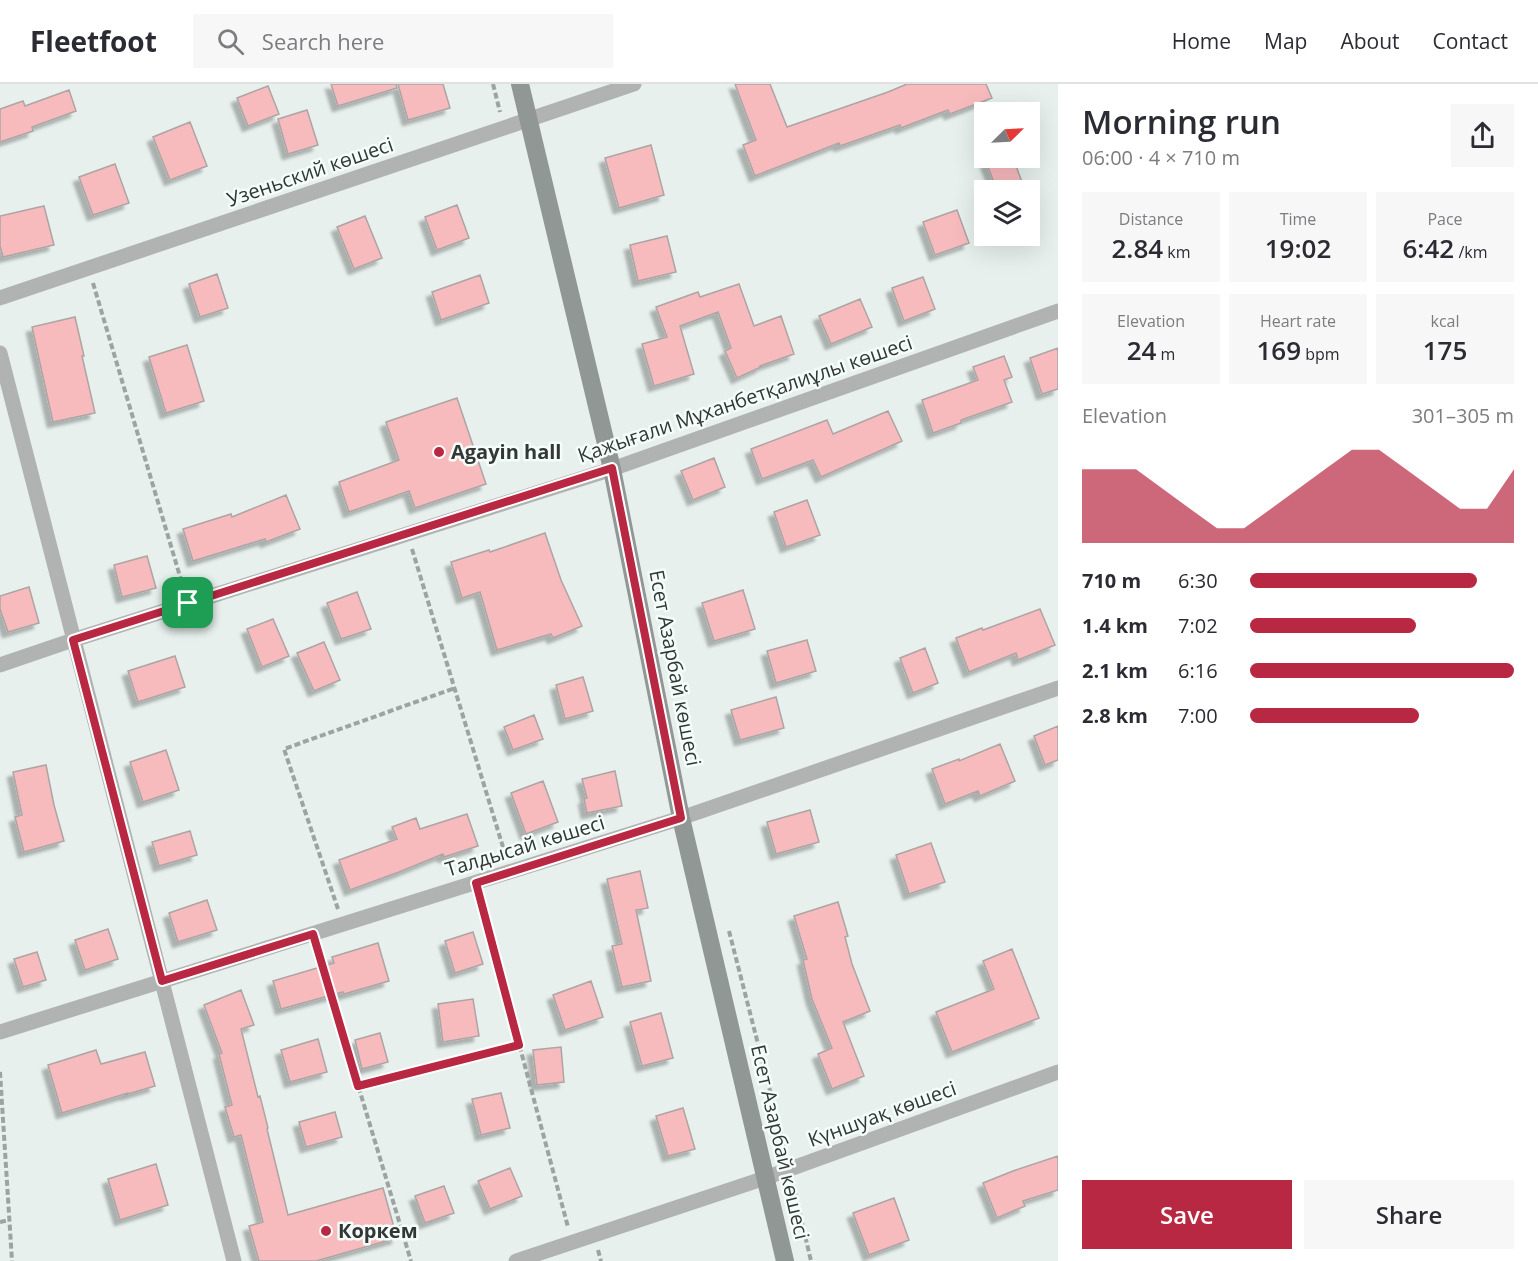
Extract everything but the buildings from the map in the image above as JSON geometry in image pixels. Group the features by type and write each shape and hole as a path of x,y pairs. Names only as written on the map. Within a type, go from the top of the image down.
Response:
{"street":[{"name":"Есет Азарбай көшесі","path":"520,84 612,468 681,818 785,1261"},
{"name":"Узеньский көшесі","path":"0,298 633,84"},
{"name":"Қажығали Мұханбетқалиұлы көшесі","path":"0,665 612,468 1058,311"},
{"path":"0,353 234,1261"},
{"name":"Талдысай көшесі","path":"0,1032 681,818 1058,688"},
{"name":"Күншуақ көшесі","path":"516,1261 765,1178 1058,1072"}],"path":[{"path":"88,268 188,603"},
{"path":"407,534 511,872"},
{"path":"344,924 284,749 455,688"},
{"path":"476,883 572,1242"},
{"path":"313,934 411,1261"},
{"path":"358,1086 519,1045"},
{"path":"0,1072 12,1261"},
{"path":"0,1222 9,1220"}],"place":[{"name":"Agayin hall","path":"439,452"},
{"name":"Коркем","path":"326,1231"}],"route":[{"path":"612,468 681,818 476,883 519,1045 358,1086 313,934 162,981 73,640 188,603 612,468"}]}
